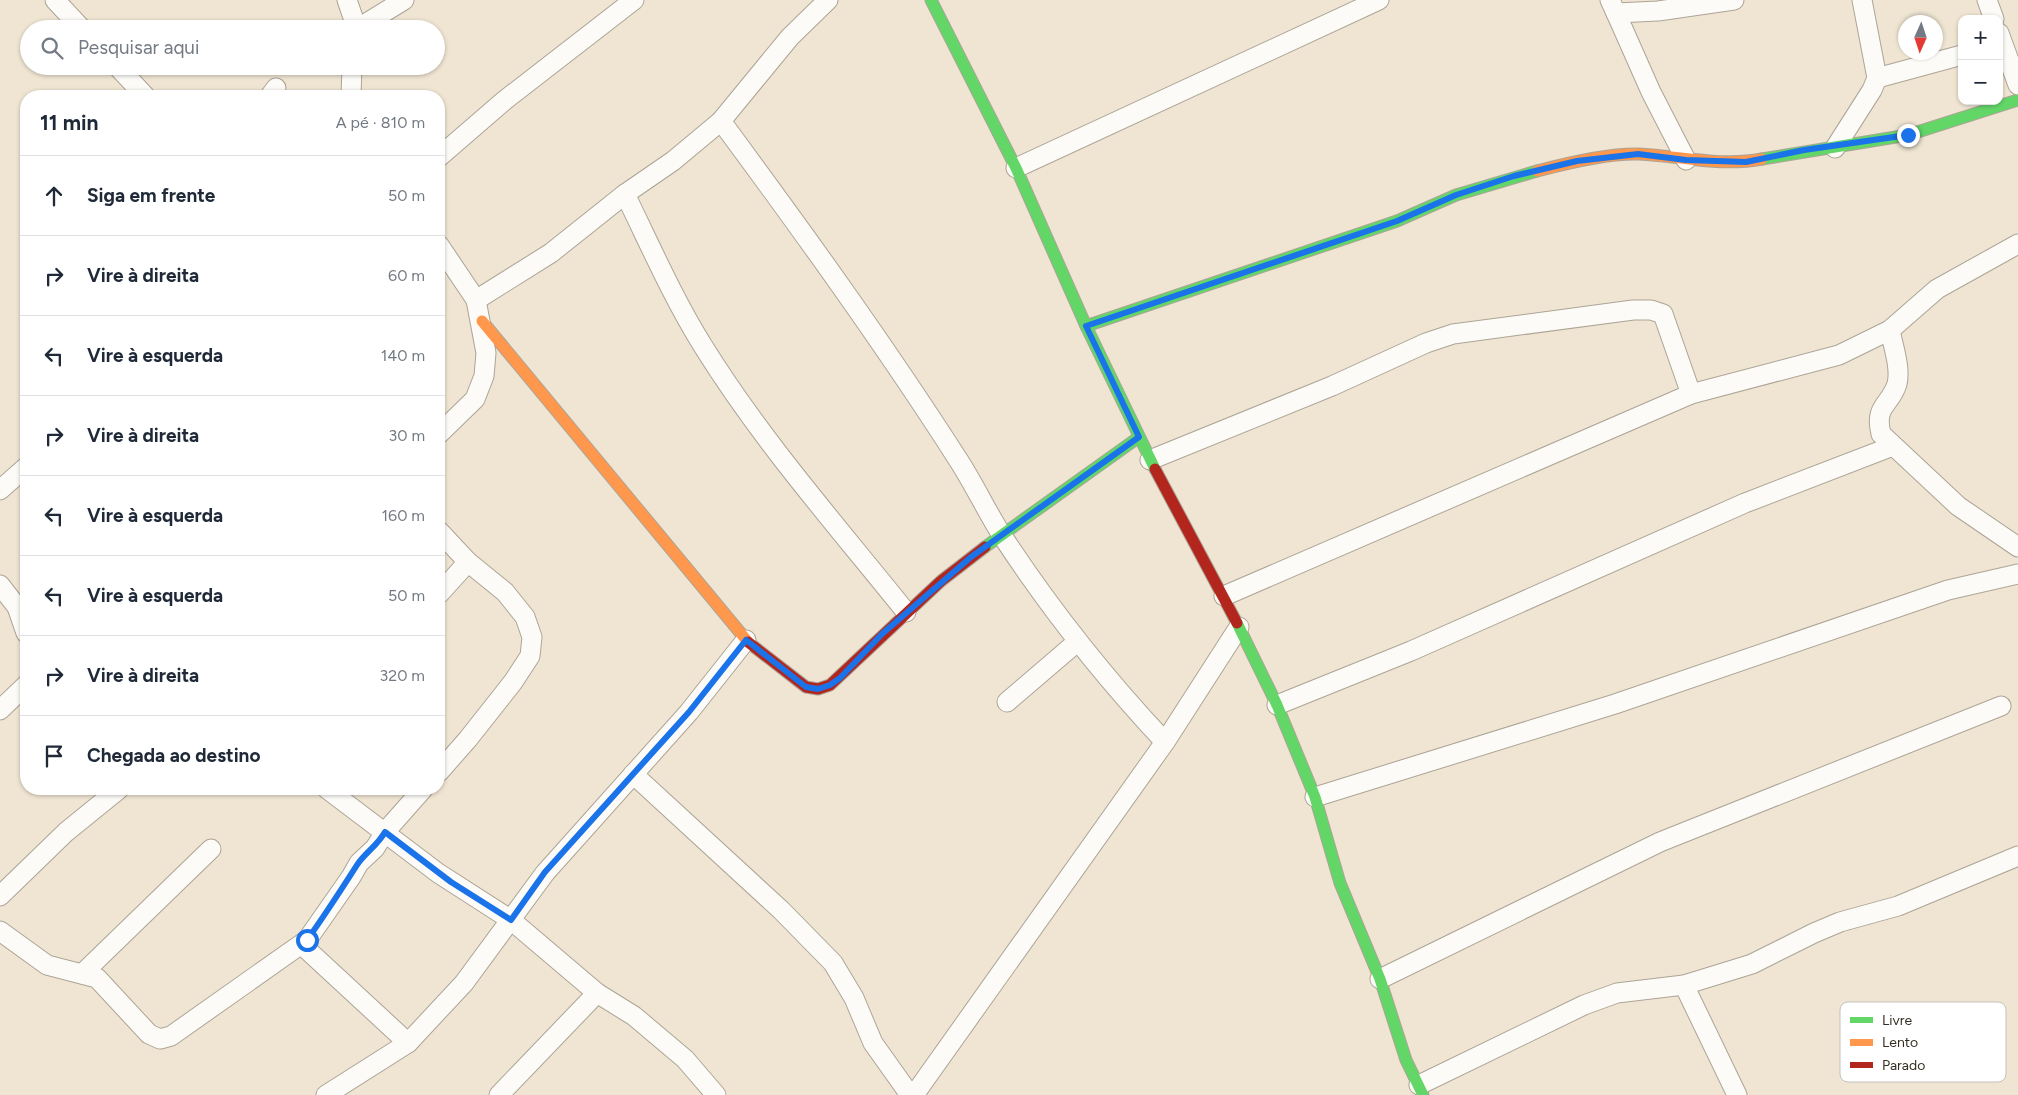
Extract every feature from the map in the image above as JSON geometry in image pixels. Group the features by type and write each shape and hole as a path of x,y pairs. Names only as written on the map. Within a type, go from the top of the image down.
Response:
{"street":[{"path":"55,0 74,20"},
{"path":"347,0 354,20"},
{"path":"372,20 404,0"},
{"path":"445,152 505,100 634,0"},
{"path":"476,300 551,253 625,194 673,161 721,121 790,37 828,0"},
{"path":"931,0 1016,168 1086,326 1150,460 1240,626 1278,704 1315,797 1340,883 1380,979 1406,1060 1421,1090 1584,1005 1617,993 1684,985 1752,964 1814,932 1840,922 1898,906 2018,856"},
{"path":"1016,168 1379,0"},
{"path":"1686,160 1651,92 1613,7 1658,11 1734,0"},
{"path":"1835,148 1872,90 1877,78 1862,0"},
{"path":"1988,0 1993,15"},
{"path":"2003,45 2018,85"},
{"path":"1877,78 1958,56"},
{"path":"125,75 139,90"},
{"path":"351,90 352,75"},
{"path":"1086,326 1397,221 1456,195 1514,176 1602,157 1638,154 1686,160 1746,162 1804,150 1835,148 1908,135 2018,100"},
{"path":"721,121 866,323 960,462 1002,536 1078,642 1165,742"},
{"path":"625,194 689,320 746,409 906,612"},
{"path":"1224,596 1690,394 1839,356 1890,330 1937,289 2018,244"},
{"path":"445,253 476,300 482,321 486,353 484,376 476,399 445,428"},
{"path":"1150,460 1332,386 1426,343 1453,334 1633,310 1651,310 1663,314 1690,394"},
{"path":"482,321 746,640 806,687 818,689 830,685 840,678 906,612 971,557 1139,437"},
{"path":"1890,330 1898,375 1896,385 1879,415 1881,434 1958,506 2018,546"},
{"path":"1278,704 1410,652 1745,502 1893,446"},
{"path":"0,490 20,472"},
{"path":"445,537 468,562 505,592 525,617 532,637 530,656 513,682 445,765"},
{"path":"445,587 468,562"},
{"path":"1315,797 1615,704 1948,590 2018,574"},
{"path":"0,585 17,607 20,616"},
{"path":"633,774 781,910 833,963 854,998 873,1043 912,1095 1165,742 1240,626"},
{"path":"326,1095 408,1043 464,983 545,872 689,712 746,640"},
{"path":"1007,702 1078,642"},
{"path":"0,710 20,691"},
{"path":"1380,979 1660,842 2001,706"},
{"path":"0,896 66,832 112,795"},
{"path":"335,795 451,882 511,920 597,993 634,1016 685,1059 716,1095"},
{"path":"0,931 47,965 98,978 149,1034 160,1039 172,1036 302,945 351,878 358,863 375,848 385,832 418,795"},
{"path":"82,974 211,849"},
{"path":"302,945 408,1043"},
{"path":"1684,985 1737,1095"},
{"path":"499,1095 597,993"}],"traffic: fast":[{"path":"931,0 1016,168 1086,326 1155,469"},
{"path":"1762,159 1908,135 2018,100"},
{"path":"1086,326 1397,221 1456,195 1537,171"},
{"path":"985,547 1139,437"},
{"path":"1237,623 1277,705 1315,797 1340,883 1380,979 1406,1060 1423,1095"}],"traffic: slow":[{"path":"1537,171 1588,159 1627,154 1731,162 1762,159"},
{"path":"482,321 748,642"}],"traffic: jam":[{"path":"1155,469 1237,623"},
{"path":"748,642 806,687 818,689 830,685 941,581 985,547"}],"route":[{"path":"307,940 351,878 358,863 375,848 385,832 451,882 511,920 545,872 689,712 746,640 806,687 818,689 830,685 840,678 882,634 941,581 971,557 1139,437 1086,326 1397,221 1456,195 1514,176 1577,161 1638,154 1686,160 1729,163 1746,162 1804,150 1835,148 1908,135"}]}
